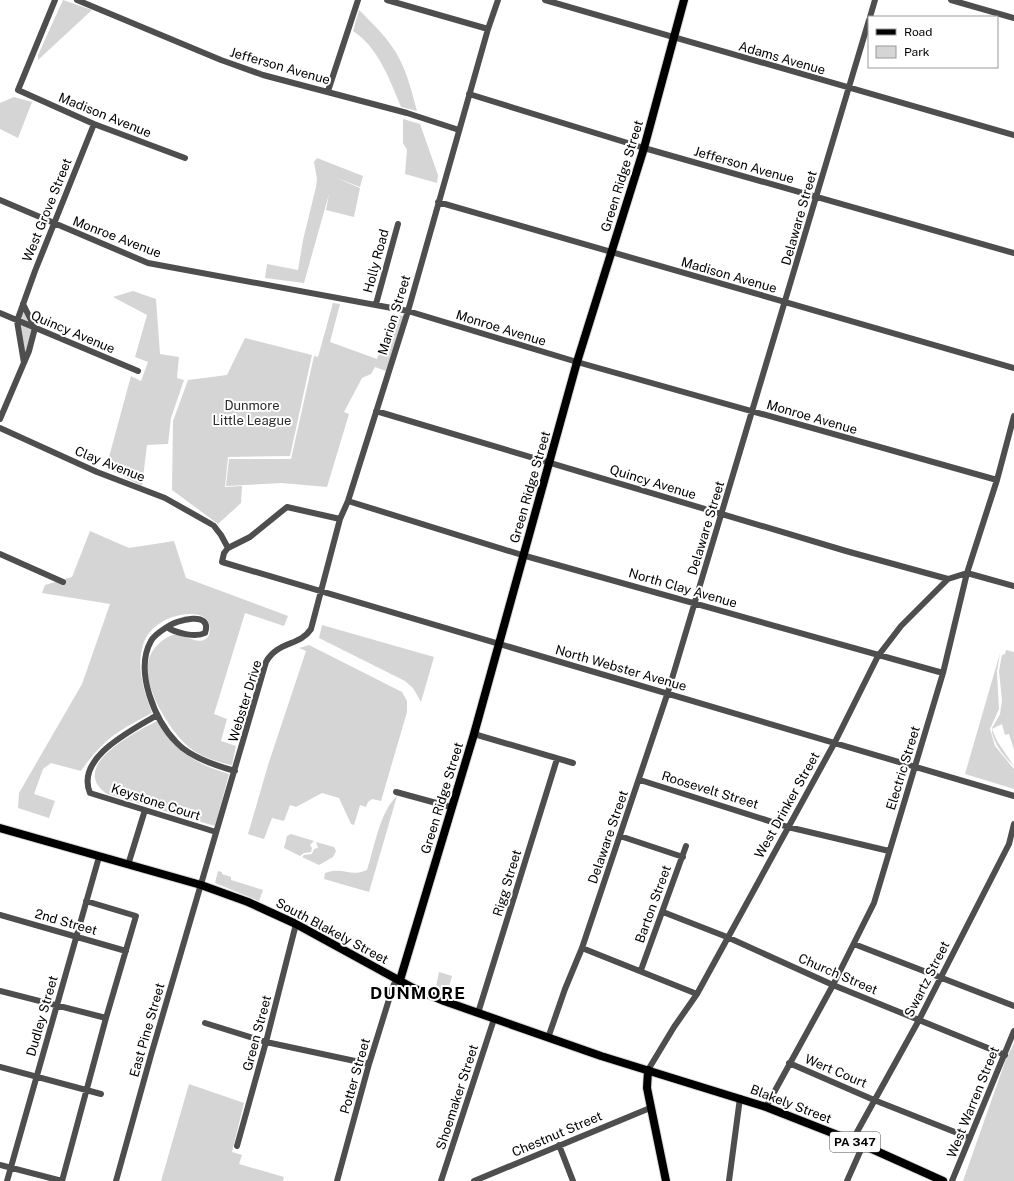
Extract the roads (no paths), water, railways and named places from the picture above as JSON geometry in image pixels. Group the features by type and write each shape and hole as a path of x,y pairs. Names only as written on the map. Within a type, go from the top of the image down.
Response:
{"main road":[{"name":"Green Ridge Street","path":"400,980 474,734 522,555 577,362 644,148 684,0"},
{"name":"South Blakely Street","path":"1,828 201,885 248,902 296,924 363,962 444,1001 548,1038 648,1070"},
{"name":"Blakely Street","path":"648,1070 766,1107 863,1145 943,1181"},
{"path":"648,1070 647,1088 650,1108 666,1181"}],"street":[{"name":"Madison Avenue","path":"55,0 18,90 94,124 185,158"},
{"name":"Jefferson Avenue","path":"77,0 221,60 263,75 328,91 459,130"},
{"path":"328,91 358,0"},
{"path":"387,0 488,29"},
{"name":"Marion Street","path":"308,635 322,592 340,519 348,501 408,311 469,94 498,0"},
{"name":"Adams Avenue","path":"545,0 1014,135"},
{"path":"870,16 875,0"},
{"path":"950,0 1014,18"},
{"name":"Delaware Street","path":"548,1038 565,989 582,948 640,780 668,692 817,198 847,88 868,23"},
{"name":"Jefferson Avenue","path":"469,94 644,148 1014,253"},
{"name":"West Grove Street","path":"24,363 17,321 53,223 94,124"},
{"name":"Monroe Avenue","path":"0,200 148,263 408,311 577,362 997,480"},
{"name":"Madison Avenue","path":"438,202 1014,368"},
{"name":"Holly Road","path":"376,304 398,224"},
{"path":"0,419 29,352 35,328 23,304"},
{"name":"Quincy Avenue","path":"0,313 138,371"},
{"name":"Quincy Avenue","path":"376,411 722,515 948,579"},
{"name":"Electric Street","path":"766,1107 833,985 874,903 914,765 943,673 967,573 997,480 1014,416"},
{"name":"Clay Avenue","path":"0,428 97,472 165,498 212,525 221,535 228,548"},
{"name":"North Clay Avenue","path":"348,501 522,555 943,673"},
{"path":"322,592 224,563 222,558 228,548 250,537 287,508 340,519"},
{"path":"0,554 63,582"},
{"path":"967,573 1014,586"},
{"name":"West Drinker Street","path":"648,1070 674,1027 697,994 835,742 878,656 901,626 948,579 967,573"},
{"name":"North Webster Avenue","path":"322,592 914,765"},
{"path":"167,627 173,631 196,636 205,633 206,630 206,626 199,619 191,618 172,623 167,627 151,641 144,662 151,698 157,715 178,744 217,766 235,771"},
{"name":"Webster Drive","path":"216,832 266,662 280,647 308,635"},
{"name":"Keystone Court","path":"157,715 119,738 93,762 87,778 90,793 216,832"},
{"path":"474,734 573,763"},
{"name":"Rigg Street","path":"478,1013 557,759"},
{"path":"914,765 1014,796"},
{"name":"Roosevelt Street","path":"640,780 788,827 889,850"},
{"path":"396,792 451,807"},
{"path":"128,865 145,810"},
{"name":"Swartz Street","path":"852,1141 919,1020 1009,844 1014,824"},
{"name":"East Pine Street","path":"116,1181 216,832"},
{"path":"620,836 683,856"},
{"name":"Barton Street","path":"641,970 686,846"},
{"name":"Dudley Street","path":"7,1181 55,1006 99,857"},
{"path":"0,1165 62,1181 106,1018 136,916 86,901"},
{"name":"Church Street","path":"663,912 727,937 833,985 1004,1054"},
{"name":"2nd Street","path":"0,914 76,938 126,951"},
{"name":"Green Street","path":"237,1146 266,1042 296,924"},
{"path":"854,944 1014,1006"},
{"path":"582,948 641,970 697,994"},
{"name":"Potter Street","path":"337,1181 369,1064 394,984 400,980"},
{"path":"0,991 106,1018"},
{"name":"Shoemaker Street","path":"440,1181 494,1019"},
{"path":"205,1023 266,1042 369,1064"},
{"name":"West Warren Street","path":"952,1181 1014,1031"},
{"name":"Wert Court","path":"789,1063 874,1100 970,1138"},
{"path":"0,1067 100,1094"},
{"path":"729,1181 740,1098"},
{"name":"Chestnut Street","path":"475,1181 650,1108"},
{"path":"559,1145 573,1181"},
{"path":"847,1181 863,1145"}],"district":[{"name":"DUNMORE","path":"418,993"}],"park label":[{"name":"Dunmore Little League","path":"252,412"}]}
